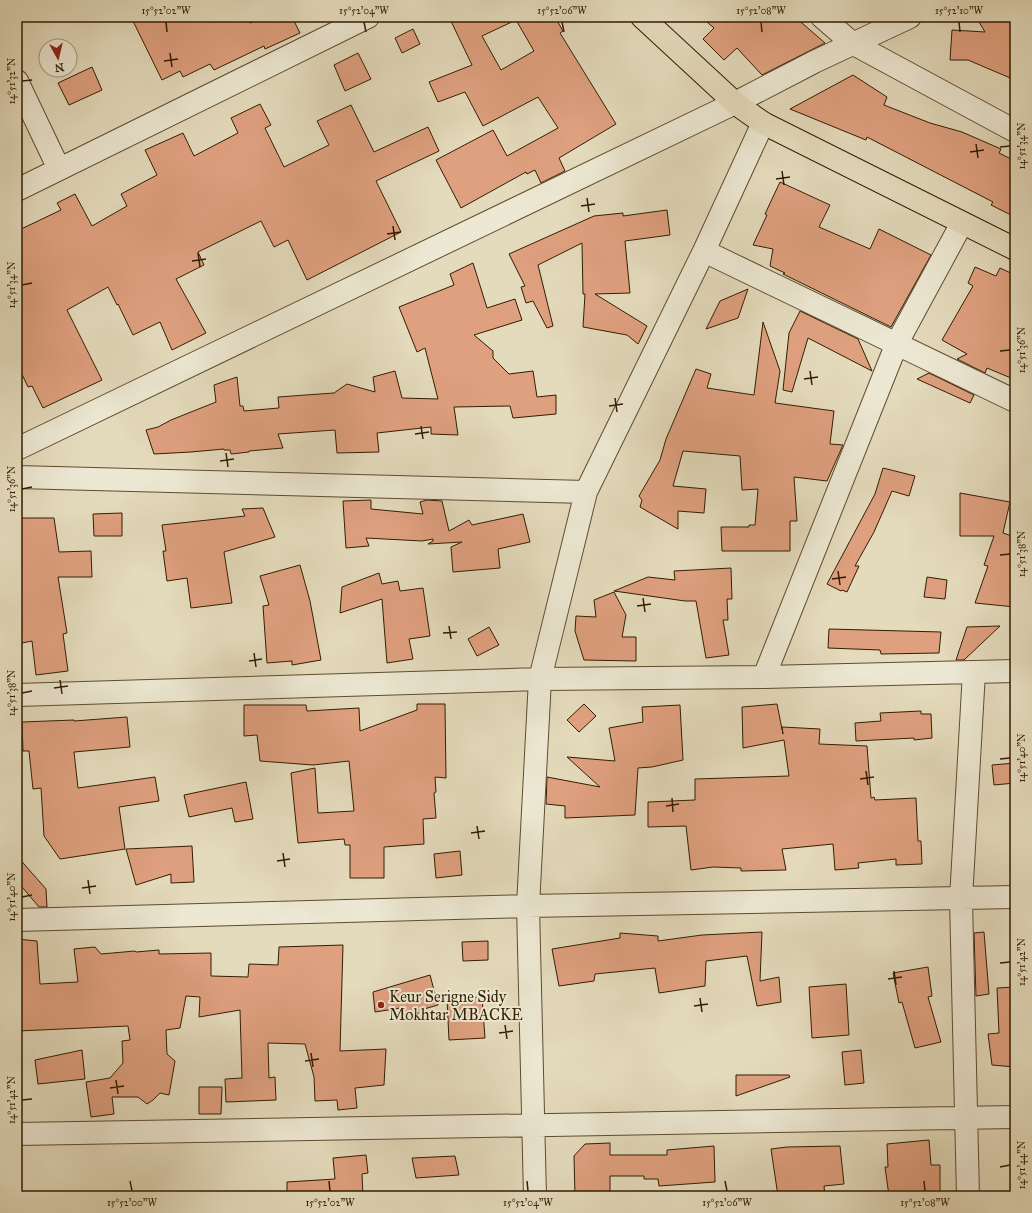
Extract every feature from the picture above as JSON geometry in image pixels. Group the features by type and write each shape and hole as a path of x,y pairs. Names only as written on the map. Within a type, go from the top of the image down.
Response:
{"main road":[{"path":"642,17 735,103 763,123 1015,249"}],"street":[{"path":"17,190 368,17"},
{"path":"822,17 852,43 1015,131"},
{"path":"17,449 735,103 852,43 910,17"},
{"path":"17,81 59,169"},
{"path":"534,1196 528,906 540,679 586,492 704,251 763,123"},
{"path":"764,677 897,343 962,223"},
{"path":"704,251 1015,401"},
{"path":"17,477 586,492"},
{"path":"17,695 540,679 764,677 1015,671"},
{"path":"968,1196 962,899 974,672"},
{"path":"17,920 528,906 1015,897"},
{"path":"17,1134 1015,1117"}],"building":[{"path":"131,17 247,17 250,23 262,17 292,17 300,33 265,49 264,46 214,70 210,64 183,77 180,71 162,80"},
{"path":"449,17 555,17 563,31 560,33 616,124 559,158 565,171 541,183 535,170 527,174 526,172 461,208 436,160 493,130 507,156 558,128 538,97 483,126 465,92 438,102 429,82 472,65","holes":["516,20 534,51 501,70 482,36"]},
{"path":"701,17 795,17 825,43 762,75 737,48 724,60 703,39 714,28"},
{"path":"976,17 1015,17 1015,80 968,60 950,60 952,30 985,32"},
{"path":"413,29 420,44 402,53 395,38"},
{"path":"358,53 371,79 345,91 334,65"},
{"path":"92,67 102,90 69,105 58,83 69,78 78,78 78,74"},
{"path":"853,75 887,97 884,105 930,123 962,132 1001,149 999,153 1015,161 1015,217 991,205 993,202 867,137 866,140 790,109"},
{"path":"260,104 271,125 265,128 284,167 329,145 317,121 351,105 374,152 428,127 439,151 376,181 401,232 307,280 288,240 274,247 261,221 198,252 204,265 176,279 206,333 172,350 160,322 133,335 108,287 67,310 102,380 43,408 32,386 28,387 17,364 17,231 61,210 57,203 75,194 92,226 127,206 121,194 157,175 145,150 183,133 194,156 238,133 231,118"},
{"path":"780,182 830,205 819,227 870,249 879,229 931,255 891,327 783,274 785,273 770,266 773,249 753,245"},
{"path":"667,210 670,235 625,241 630,293 595,294 647,326 638,344 627,335 583,327 585,294 583,294 582,243 538,265 553,326 547,328 533,301 526,303 521,287 525,286 509,254 594,216 623,213 623,216"},
{"path":"473,263 487,308 515,299 522,320 474,335 493,351 493,358 509,374 533,371 537,397 556,395 556,414 513,418 510,406 454,407 458,435 431,434 431,427 377,433 379,452 337,453 335,430 278,434 283,448 231,454 230,450 224,449 154,454 146,430 158,427 171,420 216,402 214,385 237,377 240,406 243,406 244,411 279,408 278,397 334,393 347,384 375,392 373,377 395,371 402,398 438,399 425,348 417,352 399,307 454,285 450,274"},
{"path":"975,267 996,276 1000,268 1015,275 1015,368 1011,378 987,368 985,373 957,359 967,354 942,340 973,286 968,283"},
{"path":"748,289 738,318 706,329 720,301"},
{"path":"800,311 858,339 872,371 808,338 792,392 783,390 789,333"},
{"path":"763,322 780,371 775,403 834,411 830,444 843,445 827,481 794,477 797,521 790,521 790,551 722,551 721,527 749,527 749,525 755,525 758,489 742,490 740,456 683,451 673,486 706,489 704,513 678,511 678,529 640,507 642,500 639,496 660,460 666,439 696,369 711,374 707,388 754,395"},
{"path":"929,373 974,395 970,403 917,379"},
{"path":"883,468 915,476 909,496 892,491 874,532 855,566 859,566 847,592 841,591 827,584 875,494"},
{"path":"960,493 1010,502 1003,533 1015,537 1015,607 975,603 988,566 984,565 994,536 960,536"},
{"path":"371,500 371,509 423,514 420,502 427,500 442,501 449,531 469,520 472,525 523,514 530,542 498,549 500,568 453,572 451,547 462,542 428,544 433,541 433,539 422,541 366,538 369,546 346,548 343,501"},
{"path":"263,508 275,537 224,552 232,603 191,608 187,578 167,581 163,551 166,551 162,525 245,516 242,509"},
{"path":"122,513 122,536 94,536 93,514"},
{"path":"17,518 54,518 59,552 91,551 92,577 58,577 67,633 63,634 68,671 36,675 32,641 17,644"},
{"path":"300,565 310,601 321,660 292,665 292,661 267,663 263,606 269,605 260,576"},
{"path":"731,568 732,599 727,599 728,620 723,620 729,655 706,658 696,601 685,601 614,591 648,577 675,580 674,571"},
{"path":"379,573 382,584 398,581 400,591 423,588 430,636 409,639 413,659 387,663 382,599 340,613 342,587"},
{"path":"927,577 947,580 945,599 924,597"},
{"path":"614,592 626,615 622,637 636,637 636,661 584,660 575,631 576,616 596,617 594,600"},
{"path":"1000,626 964,660 956,660 967,627"},
{"path":"489,627 499,645 477,656 468,639"},
{"path":"829,629 941,632 939,653 881,654 880,650 828,648"},
{"path":"417,704 445,704 446,778 435,777 436,792 434,793 436,818 423,819 424,844 384,847 384,878 350,878 350,845 345,845 344,839 298,843 291,773 315,768 318,813 354,811 349,761 313,765 260,761 257,735 244,736 244,705 306,705 307,711 359,708 360,731 417,710"},
{"path":"584,704 596,716 579,732 567,720"},
{"path":"777,704 783,734 782,727 820,729 819,744 867,746 871,798 874,797 875,800 916,798 918,841 921,841 922,864 896,865 896,859 858,863 859,868 835,870 833,844 782,849 786,870 741,871 741,868 713,867 691,870 686,826 648,827 648,802 695,800 695,779 789,776 784,740 743,748 742,707"},
{"path":"680,705 683,760 652,767 638,768 635,815 565,818 565,806 546,804 547,777 600,787 567,757 615,761 609,728 643,722 642,707"},
{"path":"921,711 921,714 931,714 932,738 914,740 914,738 856,741 855,723 881,721 880,713"},
{"path":"127,717 130,747 74,752 78,788 155,777 159,801 119,807 125,849 60,859 44,836 41,788 33,789 29,751 23,751 22,722 74,721"},
{"path":"1015,763 1015,783 994,785 992,765"},
{"path":"246,782 253,819 235,822 232,808 189,817 184,795"},
{"path":"192,846 194,882 171,883 171,874 136,885 126,849"},
{"path":"460,851 462,875 436,878 434,854"},
{"path":"17,856 46,889 47,907 39,907 17,881"},
{"path":"762,932 760,981 779,977 781,1002 757,1006 747,956 706,961 705,986 659,993 655,968 595,974 594,981 559,986 552,949 620,938 620,933 658,936 658,941 702,935"},
{"path":"984,932 989,994 976,996 974,933"},
{"path":"17,939 37,941 40,984 78,982 74,949 95,947 101,954 159,950 159,954 211,953 211,976 248,977 249,964 278,965 279,947 343,945 340,1051 386,1049 384,1085 355,1088 357,1108 338,1110 337,1100 315,1101 314,1077 305,1044 268,1043 269,1078 275,1077 276,1100 226,1102 225,1079 242,1078 240,1010 199,1017 200,997 186,996 180,1028 166,1030 167,1054 175,1061 169,1095 160,1093 147,1104 138,1097 112,1097 114,1114 91,1117 86,1082 110,1078 123,1063 122,1041 130,1040 128,1026 18,1031"},
{"path":"488,941 488,960 463,961 462,942"},
{"path":"928,967 932,996 928,997 941,1042 915,1048 902,1002 899,1003 893,973"},
{"path":"430,975 438,1005 403,1015 401,1008 375,1012 373,992"},
{"path":"846,984 849,1035 812,1038 809,987"},
{"path":"1015,987 1015,1067 992,1065 988,1034 999,1033 997,988"},
{"path":"482,997 485,1038 449,1040 447,999"},
{"path":"82,1050 85,1079 38,1084 35,1060"},
{"path":"861,1050 864,1083 845,1085 842,1052"},
{"path":"736,1075 789,1075 790,1077 736,1096"},
{"path":"199,1087 222,1087 221,1114 199,1114"},
{"path":"929,1140 931,1165 940,1165 940,1196 889,1196 885,1167 888,1167 887,1144"},
{"path":"610,1143 610,1155 667,1155 667,1150 714,1146 715,1182 659,1186 658,1179 644,1179 644,1176 610,1176 610,1196 575,1196 574,1156 585,1144"},
{"path":"840,1146 844,1184 824,1186 825,1196 778,1196 771,1149 787,1147"},
{"path":"366,1155 368,1173 362,1174 363,1196 287,1196 287,1182 335,1179 333,1158"},
{"path":"455,1156 459,1175 416,1178 412,1158"}],"place":[{"name":"Keur Serigne Sidy Mokhtar MBACKE","path":"381,1005"}]}
